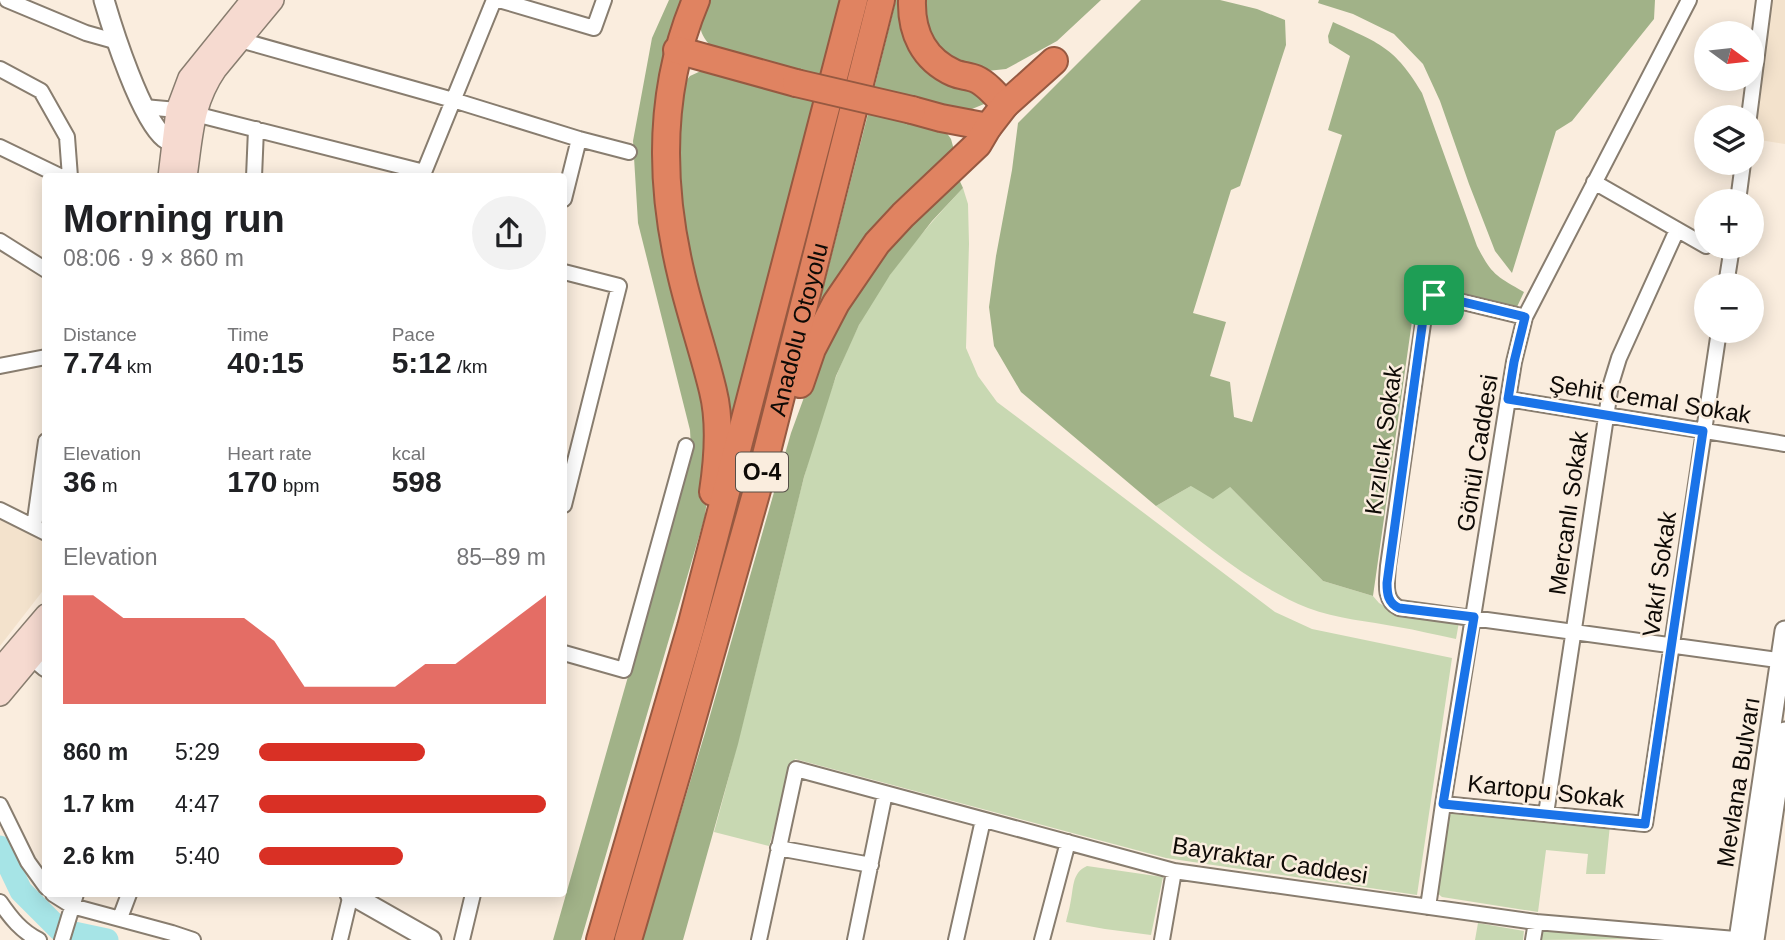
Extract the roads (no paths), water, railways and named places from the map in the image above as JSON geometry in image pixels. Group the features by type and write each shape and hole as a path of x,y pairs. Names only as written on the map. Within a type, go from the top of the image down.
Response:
{"highway":[{"path":"691,627 717,467 717,441 714,393 673,238 667,199 665,156 677,50 696,0"},
{"name":"Anadolu Otoyolu","path":"600,940 691,627 854,0"},
{"name":"Anadolu Otoyolu","path":"628,940 759,483 881,0"},
{"path":"679,766 794,401 812,349 836,303 877,243 978,144 1005,105 1054,61 1016,75 978,80 955,73 940,64 920,43 914,28 912,0"},
{"path":"677,50 796,83 988,127"},
{"path":"978,80 1005,105"},
{"path":"941,118 959,142 962,153 959,162"}],"main road":[{"path":"186,173 182,145 186,112 183,90 193,72 252,0"},
{"path":"186,112 273,0"},
{"path":"171,173 182,145"},
{"path":"0,669 38,641"},
{"path":"0,695 38,641"}],"street":[{"path":"7,0 86,33 118,43"},
{"path":"104,0 144,107 165,139 182,145"},
{"path":"423,173 497,0 594,28 604,0"},
{"name":"Gönül Caddesi","path":"1429,907 1514,362 1525,317 1689,0"},
{"path":"1751,105 1765,0"},
{"path":"240,40 629,152"},
{"path":"0,69 41,91 67,137 70,173"},
{"path":"144,107 186,112 419,173"},
{"path":"254,173 256,129"},
{"path":"567,187 579,139"},
{"path":"0,147 54,173"},
{"path":"1594,182 1694,239"},
{"name":"Mercanlı Sokak","path":"1546,814 1611,384 1619,358 1677,230"},
{"path":"0,241 42,267"},
{"path":"567,273 619,286 567,493"},
{"name":"Kızılcık Sokak","path":"1474,617 1399,608 1394,606 1387,593 1388,566 1424,312 1429,297 1434,295 1525,317"},
{"name":"Vakıf Sokak","path":"1645,824 1717,343"},
{"path":"0,366 42,358"},
{"name":"Şehit Cemal Sokak","path":"1508,399 1785,444"},
{"path":"567,654 624,670 687,446"},
{"path":"0,510 40,530 42,500"},
{"path":"1474,617 1783,661"},
{"name":"Mevlana Bulvarı","path":"1739,940 1783,661 1785,631"},
{"name":"Mevlana Bulvarı","path":"1754,940 1785,732"},
{"name":"Bayraktar Caddesi","path":"778,848 796,769 1174,871 1536,922 1748,940"},
{"path":"855,940 886,793"},
{"name":"Kartopu Sokak","path":"1443,804 1645,824"},
{"path":"0,805 28,862 42,881"},
{"path":"956,940 983,820"},
{"path":"1042,940 1068,842"},
{"path":"759,940 778,848 871,866"},
{"path":"1162,940 1174,871"},
{"path":"120,919 129,897"},
{"path":"340,940 350,897"},
{"path":"356,897 431,940"},
{"path":"462,940 472,897"},
{"path":"0,902 27,934 39,940"},
{"path":"62,940 72,906 193,940"},
{"path":"1533,940 1536,922"}],"waterway":[{"path":"0,847 21,891 60,930 107,940"}]}
